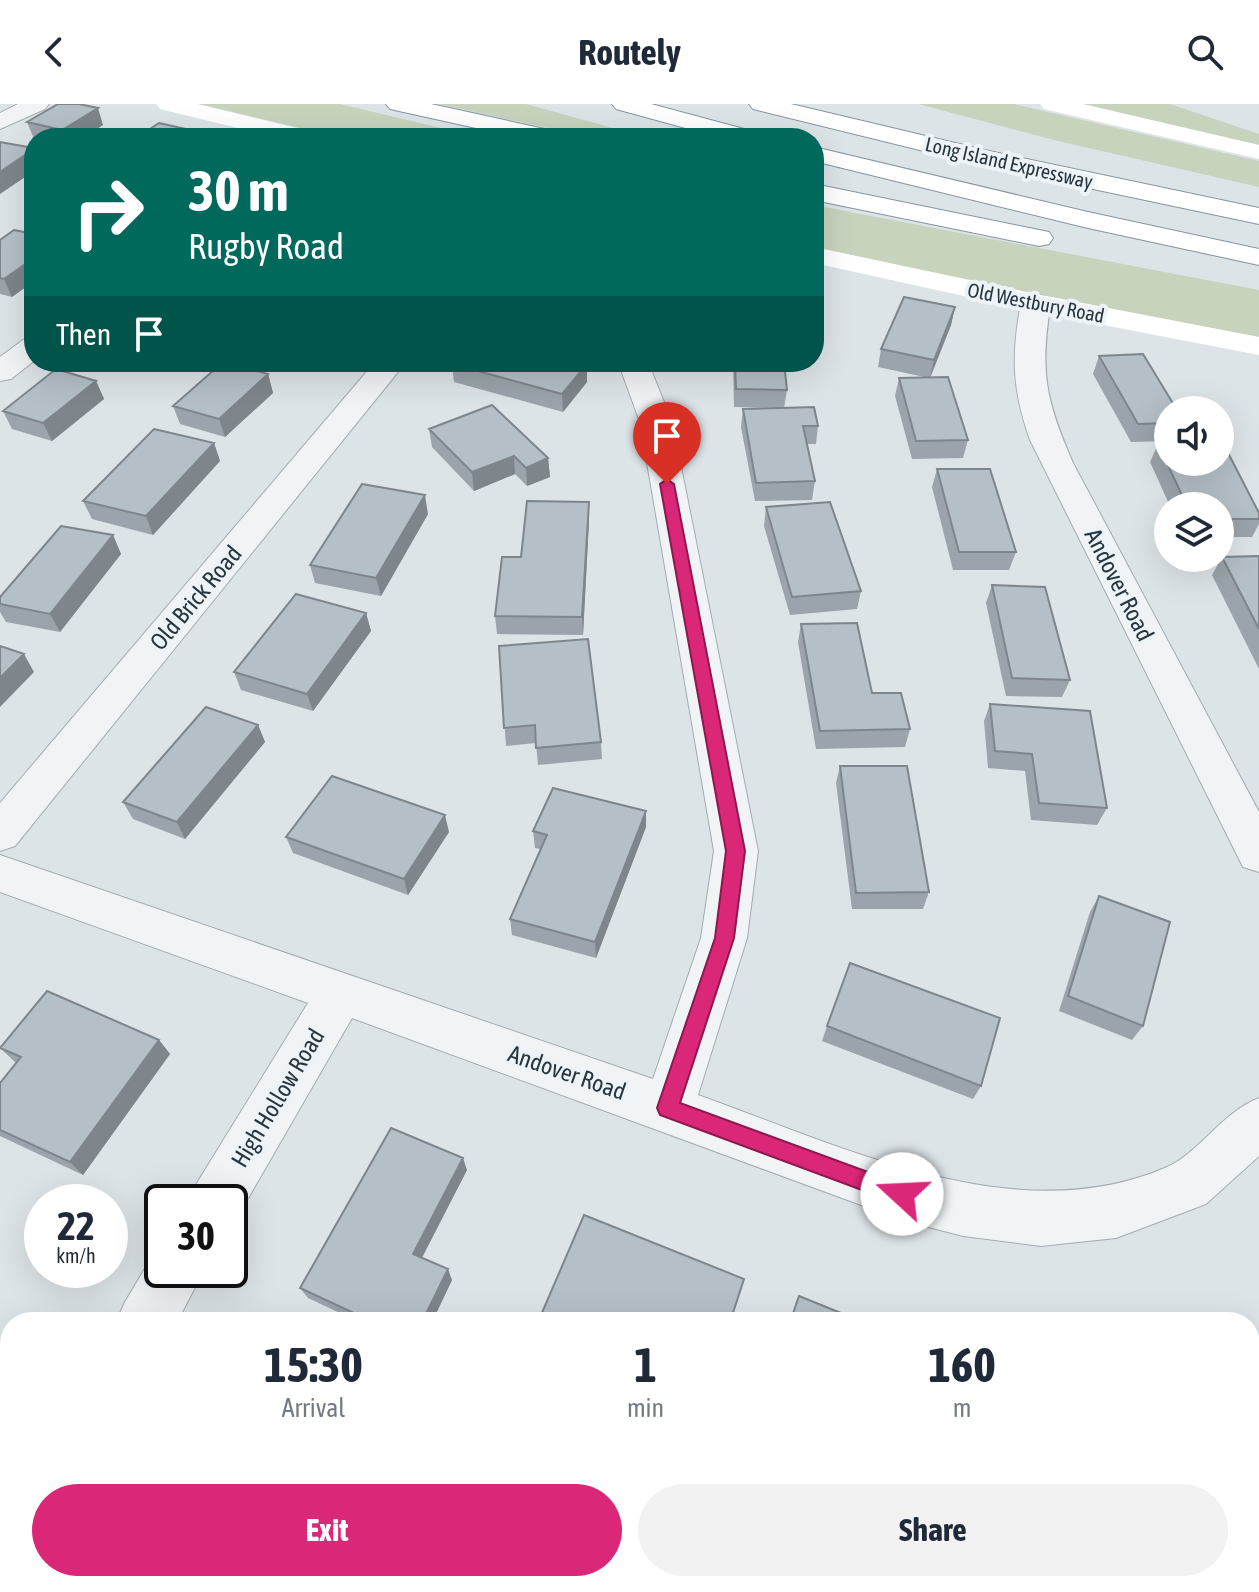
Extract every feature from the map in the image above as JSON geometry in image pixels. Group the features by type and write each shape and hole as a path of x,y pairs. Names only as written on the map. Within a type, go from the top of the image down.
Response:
{"main road":[{"path":"168,104 265,128"},
{"path":"398,104 508,128"},
{"path":"624,104 713,128"},
{"name":"Long Island Expressway","path":"761,104 1082,180 1259,216"},
{"path":"1052,104 1259,152"},
{"path":"1062,150 1259,197"},
{"name":"Long Island Expressway","path":"824,156 1088,220 1259,257"},
{"path":"824,194 1071,244"},
{"path":"1118,253 1259,281"},
{"name":"Old Westbury Road","path":"824,257 1036,303 1259,346"}],"street":[{"path":"0,122 37,104"},
{"name":"Andover Road","path":"1036,303 1027,377 1033,408 1056,463 1259,854"},
{"path":"0,372 24,354"},
{"name":"Old Brick Road","path":"0,834 383,372"},
{"path":"637,372 656,422 736,851 724,938 668,1108"},
{"name":"Andover Road","path":"0,873 668,1108 902,1194 963,1209 1041,1219 1116,1211 1187,1186 1259,1122"},
{"name":"High Hollow Road","path":"227,1184 340,994"},
{"path":"151,1312 165,1288"}],"green space":[{"path":"199,104 340,104 441,128 300,128"},
{"path":"438,104 526,104 613,128 547,128"},
{"path":"918,104 1014,104 1259,161 1259,187 1058,141"},
{"path":"1069,104 1170,104 1259,134 1259,145"},
{"path":"824,207 1259,290 1259,337 1036,296 824,249"}],"building":[{"path":"58,104 98,108 65,128 27,122"},
{"path":"159,123 181,128 151,128"},
{"path":"0,142 24,146 24,156 0,172"},
{"path":"14,230 24,232 24,265 4,279 0,278 0,240"},
{"path":"904,297 955,307 934,360 881,349"},
{"path":"1143,354 1168,396 1154,396 1154,423 1138,424 1099,356"},
{"path":"52,372 66,372 96,381 43,423 3,411"},
{"path":"212,372 268,374 219,419 173,406"},
{"path":"481,372 580,372 562,394"},
{"path":"735,372 785,372 787,390 736,389"},
{"path":"948,377 968,440 916,441 899,378"},
{"path":"492,405 548,458 526,468 514,456 472,472 429,429"},
{"path":"814,407 818,426 803,426 815,481 756,483 743,409"},
{"path":"154,429 214,443 146,516 83,501"},
{"path":"1234,464 1259,513 1259,519 1234,519 1234,492 1180,492 1173,476 1234,476"},
{"path":"937,469 990,469 1016,552 959,552"},
{"path":"362,484 425,495 376,578 310,565"},
{"path":"527,501 589,502 582,617 495,616 502,557 521,557"},
{"path":"830,502 861,591 792,597 766,507"},
{"path":"61,526 113,535 50,614 0,604 0,597"},
{"path":"1259,556 1259,629 1230,572 1234,572 1234,557"},
{"path":"992,585 1045,587 1070,680 1012,678"},
{"path":"296,594 366,613 307,694 234,672"},
{"path":"857,623 872,693 901,693 910,729 820,731 801,624"},
{"path":"588,639 601,742 536,748 535,725 504,728 499,646"},
{"path":"0,646 24,654 0,678"},
{"path":"990,704 1090,711 1107,808 1039,803 1032,754 995,751"},
{"path":"206,707 258,725 177,822 123,802"},
{"path":"840,766 907,766 929,892 856,893"},
{"path":"332,776 445,815 404,879 286,837"},
{"path":"553,788 646,811 595,942 510,919 547,835 533,831"},
{"path":"1099,896 1170,922 1143,1026 1068,996"},
{"path":"850,963 1000,1018 981,1086 827,1026"},
{"path":"47,991 159,1040 70,1162 0,1130 0,1083 21,1057 0,1048"},
{"path":"391,1128 463,1158 413,1254 448,1269 427,1312 352,1312 300,1288"},
{"path":"584,1215 744,1279 733,1312 542,1312"},
{"path":"799,1296 838,1312 793,1312"}],"route":[{"path":"667,484 736,851 724,938 668,1108 902,1194"}]}
